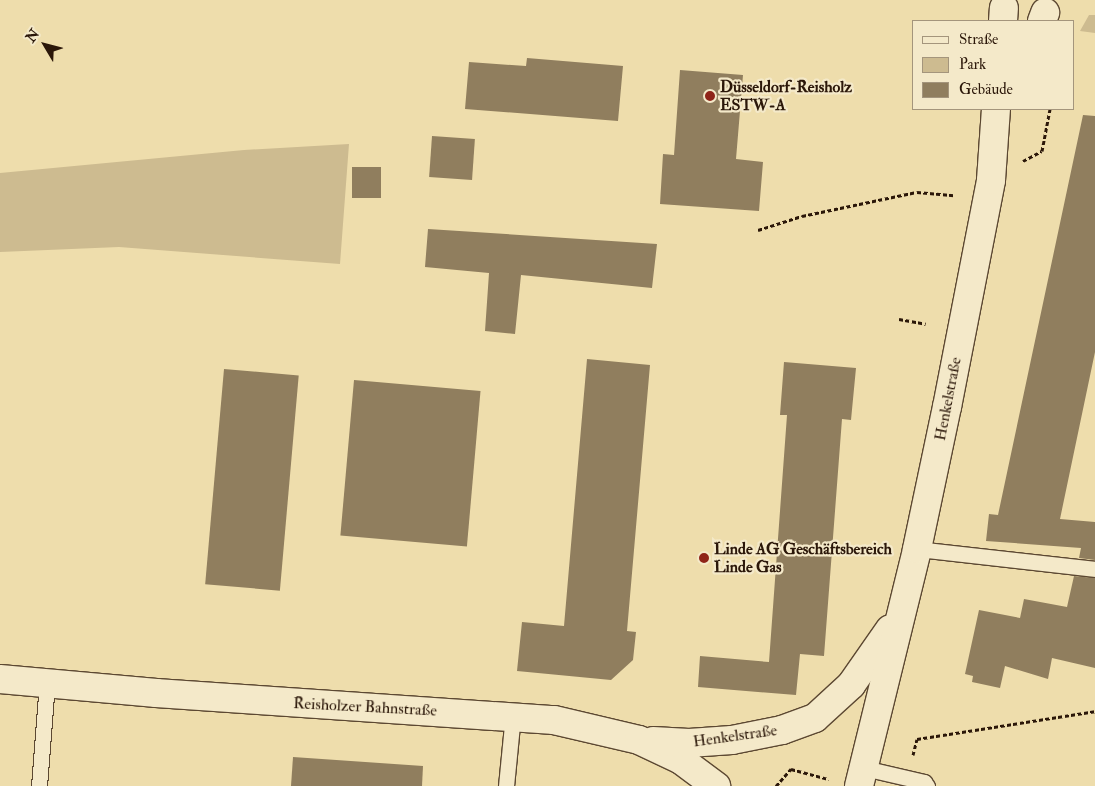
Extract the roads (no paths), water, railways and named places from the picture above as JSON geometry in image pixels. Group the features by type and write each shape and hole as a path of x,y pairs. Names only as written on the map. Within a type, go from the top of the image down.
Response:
{"street":[{"name":"Henkelstraße","path":"991,180 996,110"},
{"name":"Henkelstraße","path":"853,778 917,549 991,180 1014,110"},
{"name":"Henkelstraße","path":"640,740 689,743 732,740 782,730 815,718 851,685 899,616"},
{"name":"Reisholzer Bahnstraße","path":"0,679 156,693 513,715 599,729 640,740 681,760 716,786"}],"lane":[{"path":"917,549 1095,569"},
{"path":"37,784 47,683"},
{"path":"506,786 513,715"},
{"path":"853,778 924,782 927,786"}],"place":[{"name":"Düsseldorf-Reisholz ESTW-A","path":"710,96"},
{"name":"Linde AG Geschäftsbereich Linde Gas","path":"704,558"}]}
